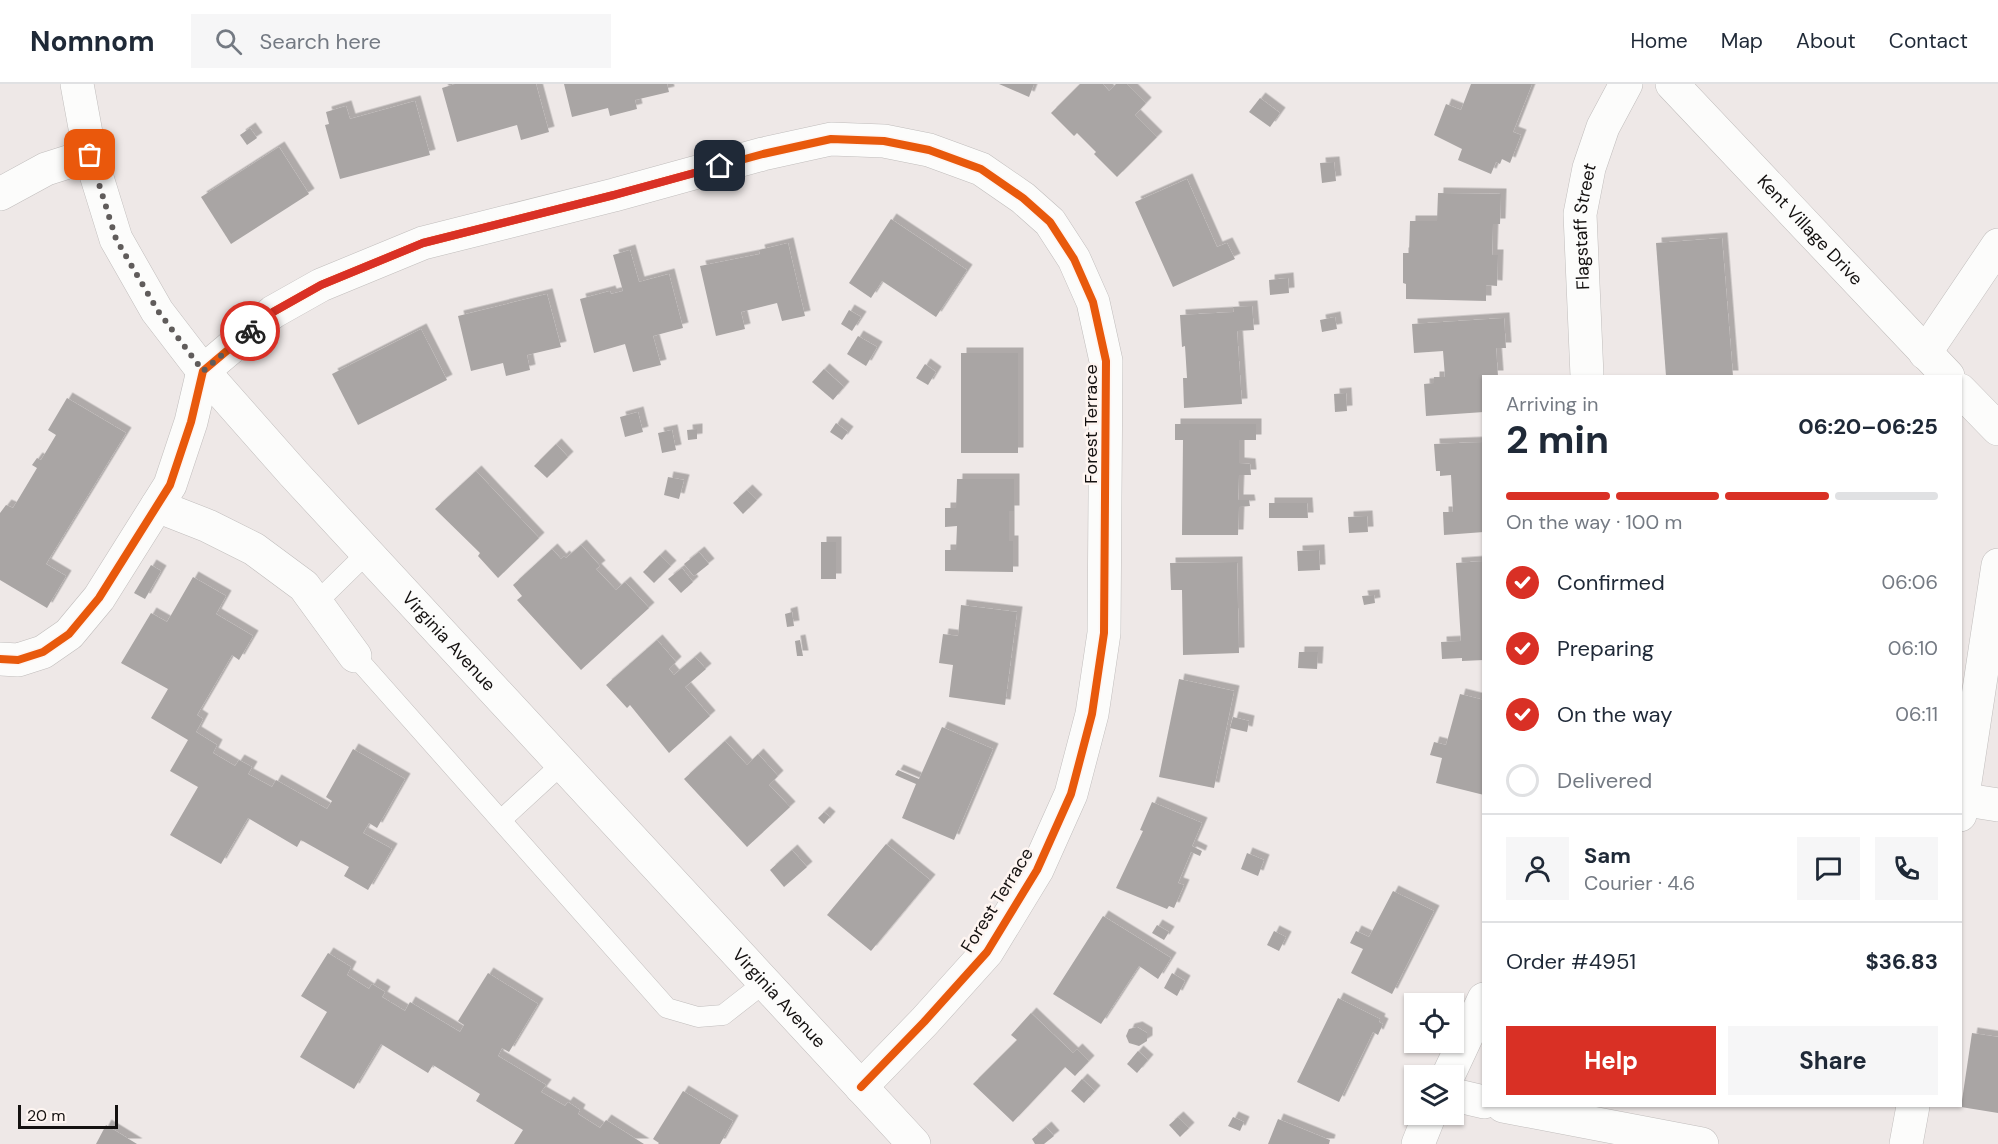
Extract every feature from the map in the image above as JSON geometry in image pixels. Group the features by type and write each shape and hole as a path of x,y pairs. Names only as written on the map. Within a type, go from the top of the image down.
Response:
{"street":[{"name":"Virginia Avenue","path":"77,84 90,155 116,239 158,311 203,371 294,474 914,1144"},
{"name":"Flagstaff Street","path":"1587,375 1580,214 1589,168 1603,127 1626,84"},
{"name":"Kent Village Drive","path":"1672,84 1947,375"},
{"name":"Forest Terrace","path":"203,371 273,312 321,285 423,243 614,195 763,154 831,139 884,141 929,150 981,169 1023,198 1050,222 1074,259 1093,302 1107,360 1104,633 1092,714 1071,794 1037,870 987,952 861,1087"},
{"path":"0,194 46,169 90,155"},
{"path":"1925,353 1998,245"},
{"path":"0,659 18,660 43,652 69,634 99,598 170,485 191,422 203,371"},
{"path":"1962,392 1998,429"},
{"path":"157,506 208,526 254,549 304,586 355,656"},
{"path":"1962,799 1998,565"},
{"path":"1962,805 1998,805"},
{"path":"1453,1065 1482,1003"},
{"path":"1464,1097 1482,1101"},
{"path":"1508,1107 1702,1144"},
{"path":"1906,1144 1913,1107"},
{"path":"1418,1144 1426,1125"}],"lane":[{"path":"316,603 367,553"},
{"path":"355,656 667,1008 698,1017 723,1015 765,983"},
{"path":"501,820 562,764"}],"building":[{"path":"455,84 536,84 549,132 521,140 517,125 457,142 442,88"},
{"path":"564,84 667,84 669,92 635,100 637,109 610,116 608,108 572,117"},
{"path":"999,84 1034,84 1029,97"},
{"path":"1080,84 1103,84 1109,91 1116,84 1127,84 1146,103 1135,115 1157,137 1117,177 1077,133 1074,136 1051,113"},
{"path":"1471,84 1532,84 1513,132 1521,135 1510,163 1502,159 1500,164 1496,162 1491,174 1458,160 1462,149 1434,135 1446,104 1461,110"},
{"path":"1260,98 1280,113 1270,127 1249,112"},
{"path":"415,101 430,155 340,179 325,125 329,124 326,112 346,106 350,119"},
{"path":"250,128 257,138 247,145 240,135"},
{"path":"279,147 309,194 231,244 201,197"},
{"path":"1334,162 1336,181 1322,183 1320,163"},
{"path":"1187,179 1217,247 1227,243 1235,259 1173,287 1135,202"},
{"path":"1438,193 1501,194 1500,224 1493,224 1492,255 1498,255 1497,286 1486,285 1486,301 1406,299 1406,284 1403,283 1403,253 1409,253 1410,221 1437,221"},
{"path":"891,219 967,270 936,317 882,281 871,298 849,283"},
{"path":"1722,238 1733,375 1666,375 1656,243"},
{"path":"788,243 805,316 782,321 777,303 741,312 745,329 716,336 700,266 760,254 759,250"},
{"path":"630,250 639,282 669,274 683,328 653,336 661,365 633,372 625,344 594,353 580,299 610,291 611,294 623,291 613,255"},
{"path":"1288,278 1289,293 1270,295 1269,280"},
{"path":"547,294 561,347 527,355 530,370 506,376 503,363 471,371 458,316"},
{"path":"1252,306 1254,330 1237,331 1242,404 1184,408 1183,378 1187,378 1180,315 1234,312 1233,307"},
{"path":"849,310 861,317 852,331 841,324"},
{"path":"1335,317 1337,329 1322,332 1320,320"},
{"path":"1504,318 1506,348 1496,348 1498,375 1482,375 1482,412 1426,416 1424,384 1434,383 1434,377 1445,377 1443,351 1414,353 1412,324"},
{"path":"421,329 447,380 358,425 332,374"},
{"path":"858,336 877,347 866,366 847,354"},
{"path":"961,353 1018,353 1018,453 961,453"},
{"path":"925,364 936,372 928,385 916,378"},
{"path":"824,369 844,387 833,400 812,382"},
{"path":"1346,393 1347,411 1335,412 1334,394"},
{"path":"67,398 126,433 46,564 66,576 47,608 0,580 0,513 6,505 13,508 37,468 32,465 37,458 41,460 56,435 48,430"},
{"path":"638,412 643,432 625,437 620,417"},
{"path":"836,423 848,432 842,440 830,432"},
{"path":"1175,424 1256,424 1256,440 1239,440 1239,463 1250,464 1251,475 1239,475 1238,500 1249,500 1250,506 1239,507 1238,535 1182,535 1183,440 1175,440"},
{"path":"697,429 697,439 688,440 687,430"},
{"path":"672,430 676,450 662,453 658,433"},
{"path":"1482,442 1482,532 1444,535 1443,512 1453,512 1451,475 1440,476 1440,471 1436,471 1434,444"},
{"path":"556,444 568,457 547,478 534,466"},
{"path":"476,471 539,538 498,578 478,556 480,553 435,509"},
{"path":"668,477 684,480 679,499 664,495"},
{"path":"957,479 1014,479 1014,511 1009,511 1009,541 1013,541 1013,572 945,571 945,550 956,550 957,526 945,527 945,508 956,508"},
{"path":"747,490 757,500 743,514 733,503"},
{"path":"1269,503 1307,503 1308,518 1269,518"},
{"path":"1367,516 1368,532 1349,533 1348,517"},
{"path":"821,542 836,542 836,579 821,579"},
{"path":"581,545 600,566 596,569 616,590 625,582 649,608 581,670 517,600 522,596 513,585 552,549 561,559 564,556 566,558"},
{"path":"1319,550 1320,570 1298,571 1297,551"},
{"path":"699,552 709,564 694,576 684,564"},
{"path":"660,555 671,566 654,583 643,572"},
{"path":"1482,561 1482,660 1442,659 1441,642 1461,641 1456,563"},
{"path":"1237,562 1239,653 1183,655 1182,590 1171,590 1170,563"},
{"path":"151,565 161,571 145,599 134,593"},
{"path":"682,568 693,582 681,593 668,579"},
{"path":"193,577 226,596 216,614 253,636 239,660 232,655 197,715 203,719 196,732 217,745 213,753 235,766 239,760 252,767 248,774 272,787 276,780 327,809 332,801 326,797 353,749 405,779 377,828 369,823 363,833 392,849 368,890 344,876 349,867 301,840 297,847 248,818 221,864 170,835 198,787 170,771 188,740 151,718 168,689 121,663 151,613 167,622"},
{"path":"1374,595 1375,603 1364,605 1362,596"},
{"path":"961,605 1017,612 1005,705 949,697 953,665 939,663 943,634 958,636"},
{"path":"792,612 794,626 787,627 785,614"},
{"path":"657,640 676,662 669,669 674,675 695,657 706,669 685,687 710,716 669,753 630,705 627,708 606,685"},
{"path":"800,640 803,656 797,656 795,641"},
{"path":"1299,652 1318,652 1317,669 1298,668"},
{"path":"1179,679 1234,691 1214,788 1159,777"},
{"path":"1460,694 1482,700 1482,794 1436,783 1442,758 1430,755 1434,742 1446,745"},
{"path":"1233,717 1249,721 1247,732 1230,728"},
{"path":"942,727 993,749 954,840 902,818 916,784 895,775 898,770 919,779"},
{"path":"725,741 747,765 758,754 778,776 769,785 790,807 747,847 684,779"},
{"path":"1152,802 1202,823 1192,846 1202,851 1200,856 1191,852 1178,883 1184,885 1174,908 1169,906 1167,909 1116,888 1143,831 1140,830"},
{"path":"824,812 830,817 824,824 818,818"},
{"path":"886,844 930,880 871,951 827,915"},
{"path":"792,850 807,867 784,887 770,870"},
{"path":"1247,853 1264,860 1258,876 1241,869"},
{"path":"1393,891 1434,911 1392,994 1351,973 1363,949 1350,943 1356,931 1369,937"},
{"path":"1103,916 1171,958 1158,979 1139,966 1101,1024 1053,994"},
{"path":"1157,925 1169,932 1164,940 1152,933"},
{"path":"1274,931 1286,937 1279,951 1267,945"},
{"path":"328,953 351,967 347,975 369,989 372,984 385,992 382,997 405,1011 410,1002 460,1032 464,1025 458,1021 488,973 538,1004 509,1052 502,1048 498,1056 546,1085 541,1092 565,1106 568,1102 580,1110 578,1114 600,1128 606,1120 644,1144 514,1144 523,1130 476,1101 480,1094 433,1065 428,1073 381,1044 354,1089 300,1057 327,1012 301,996"},
{"path":"1172,973 1185,981 1177,996 1164,988"},
{"path":"1338,998 1380,1019 1379,1022 1383,1024 1378,1035 1373,1032 1339,1102 1297,1082"},
{"path":"1031,1013 1073,1053 1077,1049 1089,1061 1075,1076 1065,1067 1013,1122 973,1084 1017,1040 1011,1035"},
{"path":"1137,1027 1147,1033 1147,1041 1139,1046 1129,1043 1126,1036 1129,1029"},
{"path":"1972,1033 1998,1037 1998,1113 1961,1107"},
{"path":"1138,1051 1148,1060 1137,1073 1127,1064"},
{"path":"1082,1079 1095,1091 1084,1103 1071,1091"},
{"path":"683,1091 733,1121 720,1144 658,1144 653,1139"},
{"path":"1178,1117 1189,1128 1180,1137 1169,1125"},
{"path":"1233,1117 1244,1122 1240,1131 1228,1126"},
{"path":"1278,1119 1330,1140 1329,1144 1268,1144"},
{"path":"106,1125 137,1144 96,1144"},
{"path":"1046,1127 1054,1136 1044,1144 1035,1144 1032,1139"}],"cycle path":[{"path":"0,659 18,660 43,652 69,634 99,598 170,485 191,422 203,371 273,312 321,285 423,243 614,195 763,154 831,139 884,141 929,150 981,169 1023,198 1050,222 1074,259 1093,302 1106,361 1104,633 1092,714 1071,794 1037,870 987,952 861,1087"}],"way so far":[{"path":"90,155 116,239 158,311 203,371 250,331"}],"route":[{"path":"250,331 273,312 321,285 423,243 720,166"}]}
